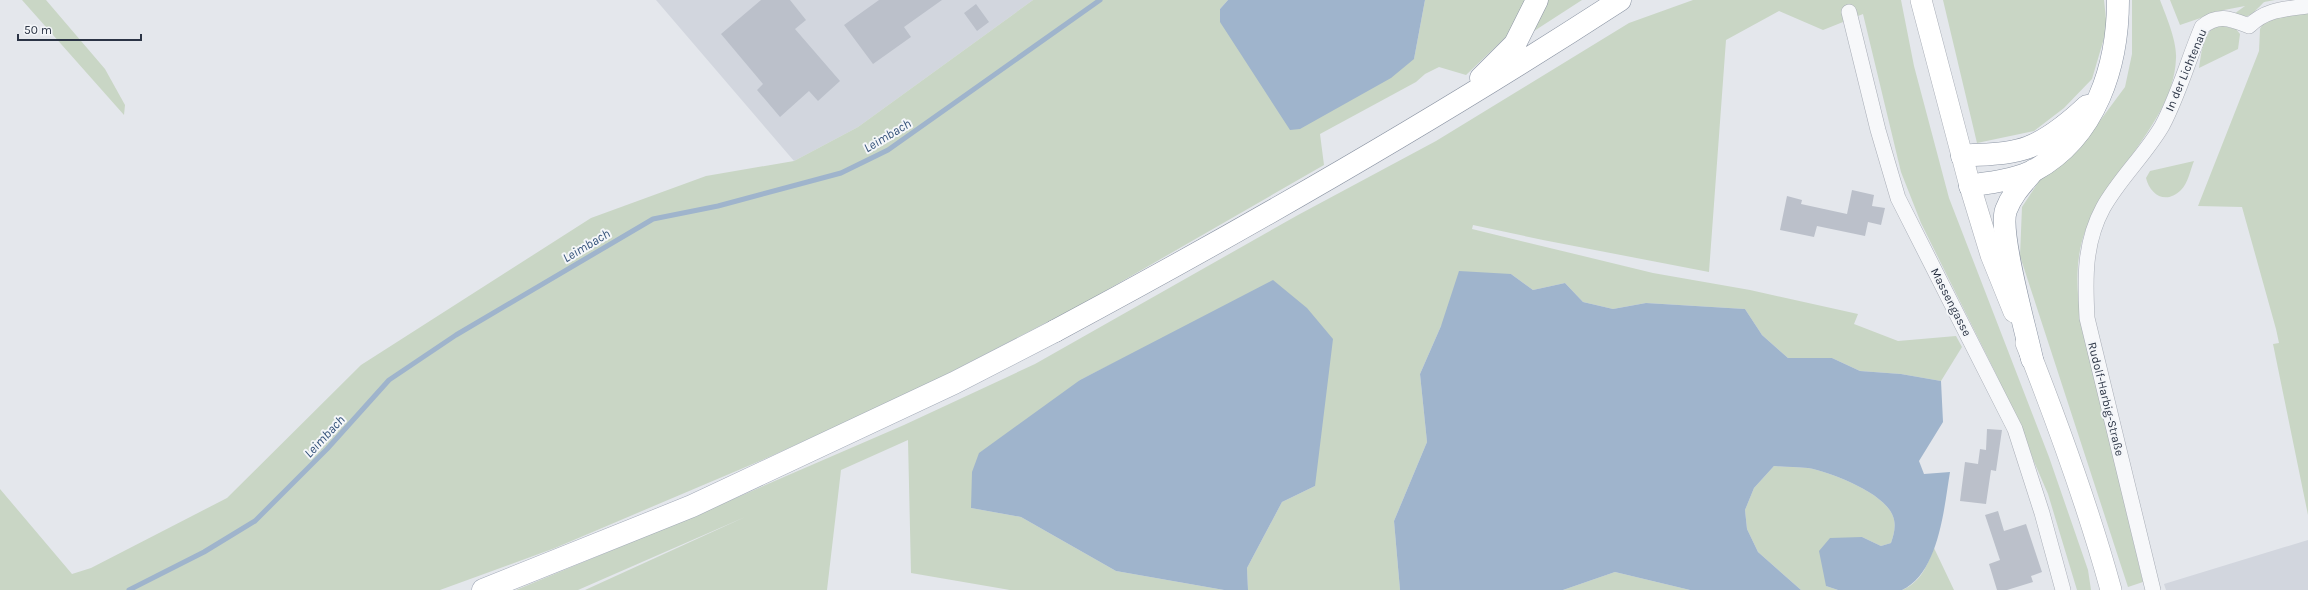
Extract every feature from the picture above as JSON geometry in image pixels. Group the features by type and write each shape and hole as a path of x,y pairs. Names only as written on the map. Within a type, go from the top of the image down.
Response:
{"main road":[{"path":"1462,100 1492,66 1515,44 1537,0"},
{"path":"483,590 692,506 954,383 1055,331 1217,244 1462,100 1620,0"},
{"path":"1920,0 1970,186 1991,255 2032,359 2094,528 2111,590"},
{"path":"2032,359 2005,237 2006,212 2016,190 2035,170 2068,143 2088,122 2107,78 2115,50 2118,25 2118,0"},
{"path":"1962,156 2010,152 2028,147 2046,139 2076,117 2098,96"},
{"path":"1970,186 2014,177 2035,170"}],"street":[{"name":"In der Lichtenau","path":"2104,207 2146,152 2168,115 2180,91 2202,27 2210,20 2223,18 2250,26 2263,15 2273,10 2308,6"},
{"name":"Massengasse","path":"1849,12 1878,130 1898,198 2016,429 2042,513 2063,590"},
{"name":"Rudolf-Harbig-Straße","path":"2104,207 2089,243 2085,276 2087,318 2153,590"}],"shaded area":[{"path":"656,0 1033,0 858,127 794,161"},
{"path":"2308,540 2308,590 2166,590 2164,584"}],"green space":[{"path":"22,0 46,0 105,69 125,105 124,115"},
{"path":"1033,0 1228,0 1220,9 1414,59 1425,0 1531,0 1507,36 1466,75 1439,67 1425,74 1416,82 1320,134 1324,165 1086,302 916,390 769,457 555,548 440,590 0,590 0,489 72,574 91,568 227,498 361,365 591,218 706,176 794,161 858,127"},
{"path":"1543,0 1582,0 1531,33"},
{"path":"1693,0 1901,0 1914,66 1949,198 2049,457 2088,570 2091,590 2077,590 2048,494 1997,376 1921,223 1901,172 1863,14 1823,30 1779,11 1726,40 1709,272 1473,225 1472,229 1653,273 1750,290 1858,314 1854,324 1898,341 1956,336 1962,347 1941,381 1901,374 1860,371 1832,358 1788,358 1762,335 1745,309 1646,303 1613,309 1583,302 1565,283 1533,290 1511,274 1441,326 1420,374 1427,442 1394,521 1400,590 1248,590 1247,568 1282,502 1315,486 1154,343 1080,380 971,508 1021,517 1116,571 1224,590 1010,590 911,573 908,440 841,470 827,590 585,590 745,517 578,590 516,590 692,517 904,425 1035,364 1298,215 1436,141 1629,23"},
{"path":"1943,0 2104,0 2107,28 2092,79 2064,108 2034,131 1977,143"},
{"path":"2132,0 2160,0 2175,44 2175,72 2166,100 2160,112 2086,229 2082,240 2078,262 2077,285 2081,319 2143,582 2128,587 2020,256 2022,207 2041,178 2079,149 2125,87 2132,54"},
{"path":"2170,0 2275,0 2264,2 2253,13 2246,17 2231,16 2245,6 2224,10 2180,25"},
{"path":"2308,10 2308,515 2273,344 2279,343 2276,329 2242,207 2198,206 2259,51 2260,29 2265,19"},
{"path":"2218,25 2236,29 2240,34 2238,49 2199,68 2202,49 2206,38 2213,28"},
{"path":"2194,161 2189,177 2181,190 2170,197 2159,196 2148,184 2146,178 2150,171"},
{"path":"1774,466 1818,470 1854,484 1878,498 1886,506 1894,518 1895,525 1891,543 1881,546 1862,537 1826,586 1838,590 1801,590 1758,552 1747,529 1745,510 1754,488"},
{"path":"1934,548 1954,590 1902,590 1909,587 1919,578 1926,567"},
{"path":"1615,572 1690,590 1563,590"}],"water":[{"path":"1228,0 1425,0 1414,59 1391,78 1300,129 1290,130 1220,22 1220,9"},
{"path":"1459,271 1511,274 1533,290 1565,283 1583,302 1613,309 1646,303 1745,309 1762,335 1788,358 1832,358 1860,371 1901,374 1941,381 1943,422 1919,461 1924,474 1950,472 1938,538 1932,555 1924,569 1914,582 1902,590 1838,590 1826,586 1819,551 1830,538 1862,537 1881,546 1891,543 1895,525 1894,518 1886,506 1878,498 1854,484 1818,470 1774,466 1754,488 1745,510 1747,529 1758,552 1801,590 1690,590 1615,572 1563,590 1400,590 1394,521 1427,442 1420,374 1441,326"},
{"path":"1273,280 1307,308 1333,339 1315,486 1282,502 1247,568 1248,590 1224,590 1116,571 1021,517 971,508 972,472 979,453 1080,380"}],"building":[{"path":"761,0 790,0 806,20 795,29 840,81 818,101 809,91 780,117 757,90 763,84 721,34"},
{"path":"879,0 942,0 904,27 911,37 873,64 844,25"},
{"path":"976,4 989,22 977,31 964,13"},
{"path":"1852,190 1874,195 1872,206 1885,208 1881,225 1868,222 1865,236 1817,226 1814,237 1780,230 1787,196 1802,200 1801,204 1847,214"},
{"path":"1987,429 2002,430 1996,471 1991,470 1986,504 1960,501 1965,462 1978,464 1980,449 1986,450"},
{"path":"1998,511 2004,531 2026,524 2042,572 2031,576 2033,582 2007,590 1997,590 1989,564 2000,560 1985,515"}],"waterway":[{"name":"Leimbach","path":"129,590 204,552 255,521 327,449 389,380 456,335 653,219 718,206 841,173 888,150 1100,0"}]}
